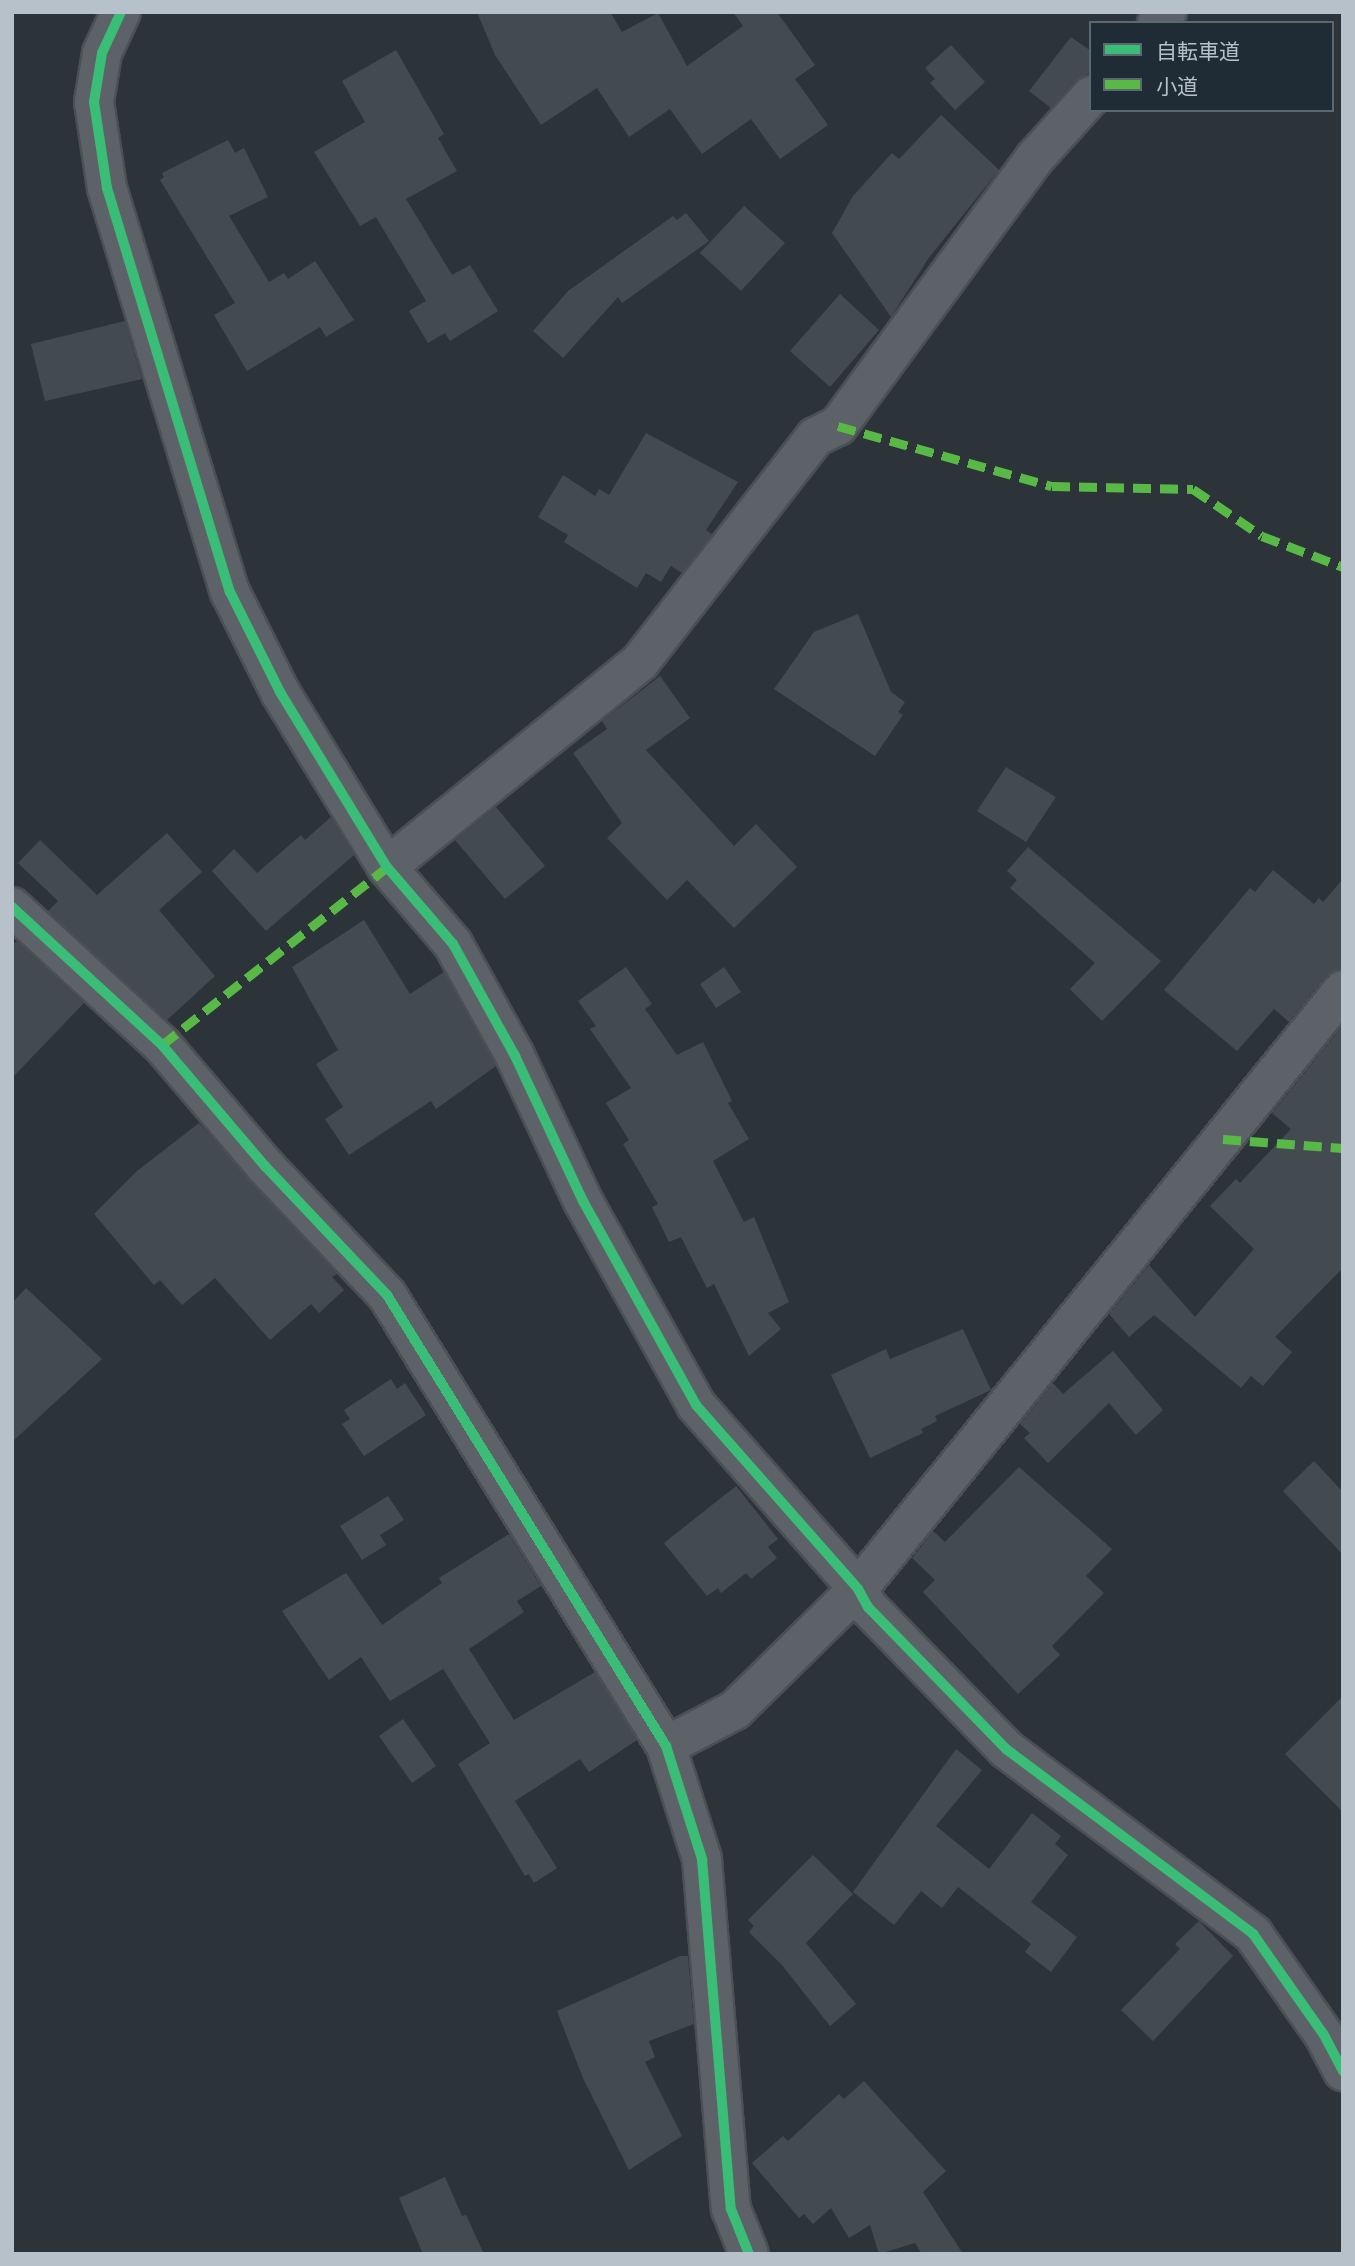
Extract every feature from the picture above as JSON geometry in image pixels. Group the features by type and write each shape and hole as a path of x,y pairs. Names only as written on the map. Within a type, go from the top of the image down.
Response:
{"street":[{"path":"121,12 102,53 94,102 107,188 222,569 280,692 387,867 453,944 515,1056 583,1202 696,1405 858,1589 867,1607 1006,1749 1253,1934 1324,2035 1343,2071"},
{"path":"387,867 640,662 815,437 838,426 1035,158 1089,98"},
{"path":"12,907 162,1045 265,1166 387,1295 666,1746 702,1859 731,2209 749,2254"},
{"path":"666,1746 736,1710 858,1589 1343,990"}],"building":[{"path":"477,12 610,12 622,32 658,13 687,66 743,26 733,12 777,12 815,65 795,79 828,125 780,159 751,119 702,154 670,109 629,137 597,88 541,125 495,55"},
{"path":"1071,37 1089,50 1089,73 1075,81 1051,108 1029,91"},
{"path":"951,45 985,82 955,110 930,83 935,79 925,68"},
{"path":"396,50 444,134 438,138 457,171 406,199 452,275 470,265 498,311 450,341 445,333 428,343 409,311 426,301 376,217 360,226 314,152 365,122 342,81"},
{"path":"941,115 999,170 928,259 891,317 832,233 853,196 892,153 899,159"},
{"path":"228,140 235,153 244,148 268,197 229,216 269,282 284,273 288,279 315,261 354,320 326,337 320,327 247,371 214,315 235,303 160,180 164,177 162,173"},
{"path":"744,206 785,243 741,291 700,253"},
{"path":"686,213 709,241 622,303 618,297 563,358 533,331 568,291 673,216 677,220"},
{"path":"840,294 879,330 830,387 790,351"},
{"path":"125,321 142,379 45,401 31,344"},
{"path":"646,433 738,482 706,530 712,534 682,573 671,566 661,582 646,573 637,588 564,542 568,535 538,517 563,475 595,496 599,489 609,495"},
{"path":"858,614 891,692 905,702 898,712 903,715 875,756 774,689 814,632"},
{"path":"660,676 690,718 646,750 734,846 756,824 797,867 734,928 687,880 667,900 607,838 622,823 573,753 607,729 602,721"},
{"path":"1006,767 1056,797 1026,842 977,811"},
{"path":"496,807 545,866 505,899 455,840"},
{"path":"331,817 354,855 266,931 212,871 234,849 257,873 301,835 305,840"},
{"path":"167,833 202,872 159,910 215,976 167,1020 48,911 58,901 18,863 40,840 97,895"},
{"path":"1028,847 1161,961 1102,1021 1070,989 1095,963 1010,888 1017,880 1007,871"},
{"path":"1273,870 1314,904 1319,898 1323,902 1343,879 1343,969 1326,976 1289,1022 1274,1009 1237,1051 1164,990 1250,888 1255,892"},
{"path":"364,920 410,994 444,972 496,1066 436,1109 431,1101 349,1155 325,1119 343,1107 316,1064 338,1050 292,967"},
{"path":"17,941 84,1003 12,1078 12,946"},
{"path":"626,967 652,1004 645,1009 677,1055 703,1042 732,1101 728,1103 749,1139 713,1161 744,1222 754,1217 789,1302 768,1313 781,1329 749,1356 714,1284 707,1288 681,1237 669,1242 652,1207 658,1204 623,1144 629,1140 606,1103 631,1088 590,1029 596,1026 578,1001"},
{"path":"724,967 741,992 716,1008 700,984"},
{"path":"1343,1025 1343,1268 1275,1337 1292,1352 1263,1386 1251,1376 1241,1388 1154,1315 1129,1337 1109,1314 1149,1265 1195,1317 1254,1249 1210,1206 1236,1179 1240,1183 1291,1129 1272,1113"},
{"path":"199,1123 337,1274 332,1277 344,1290 319,1313 311,1304 270,1340 215,1278 182,1305 160,1280 154,1285 94,1214 137,1171"},
{"path":"26,1288 102,1359 12,1442 12,1303"},
{"path":"963,1329 991,1390 935,1416 937,1421 921,1429 923,1433 870,1458 831,1375 886,1349 890,1359"},
{"path":"1113,1351 1163,1410 1136,1435 1109,1403 1048,1463 1024,1438 1030,1433 1020,1424 1053,1383 1063,1394"},
{"path":"391,1379 397,1389 405,1383 426,1415 364,1456 342,1424 350,1419 344,1410"},
{"path":"1314,1461 1343,1492 1343,1555 1283,1491"},
{"path":"1019,1467 1112,1549 1086,1576 1104,1593 1052,1646 1060,1655 1018,1694 923,1592 935,1580 912,1558 933,1531 945,1542"},
{"path":"736,1486 778,1539 768,1547 777,1558 751,1579 746,1573 721,1593 718,1588 707,1596 664,1543"},
{"path":"388,1496 404,1520 380,1535 386,1545 362,1560 340,1526"},
{"path":"509,1534 541,1586 517,1601 524,1612 469,1649 514,1720 595,1672 637,1740 589,1772 580,1759 515,1801 557,1868 534,1883 529,1874 525,1876 458,1764 490,1743 443,1669 390,1701 361,1657 329,1680 282,1611 346,1573 382,1625 442,1583 439,1578"},
{"path":"1343,1696 1343,1812 1285,1754"},
{"path":"403,1719 436,1766 412,1783 379,1736"},
{"path":"956,1749 982,1770 936,1826 989,1869 1032,1813 1061,1836 1055,1844 1068,1855 1031,1902 1077,1937 1051,1972 1025,1952 1031,1944 958,1887 942,1908 921,1891 894,1925 853,1892"},
{"path":"813,1855 853,1894 806,1943 856,2004 830,2026 782,1965 749,1932 754,1926 748,1920"},
{"path":"1199,1921 1233,1956 1153,2041 1121,2010 1180,1949 1175,1944"},
{"path":"680,1956 688,1956 694,2024 649,2041 655,2057 645,2062 682,2136 629,2170 583,2078 557,2011"},
{"path":"864,2081 946,2171 923,2192 963,2254 922,2254 915,2243 879,2254 870,2225 849,2238 831,2208 813,2224 804,2214 799,2218 752,2163 783,2136 788,2141 839,2094 844,2099"},
{"path":"445,2177 462,2216 466,2215 484,2254 423,2254 399,2198"}],"marked path":[{"path":"838,426 1052,486 1193,489 1262,536 1343,567"},
{"path":"162,1045 387,867"},
{"path":"1223,1139 1343,1148"}],"cycle path":[{"path":"121,12 102,53 94,102 107,188 230,592 280,692 387,867 453,944 515,1056 583,1201 696,1405 858,1589 868,1607 1006,1749 1253,1934 1324,2035 1343,2071"},
{"path":"12,907 162,1045 265,1166 387,1295 666,1746 702,1859 731,2209 749,2254"}]}
